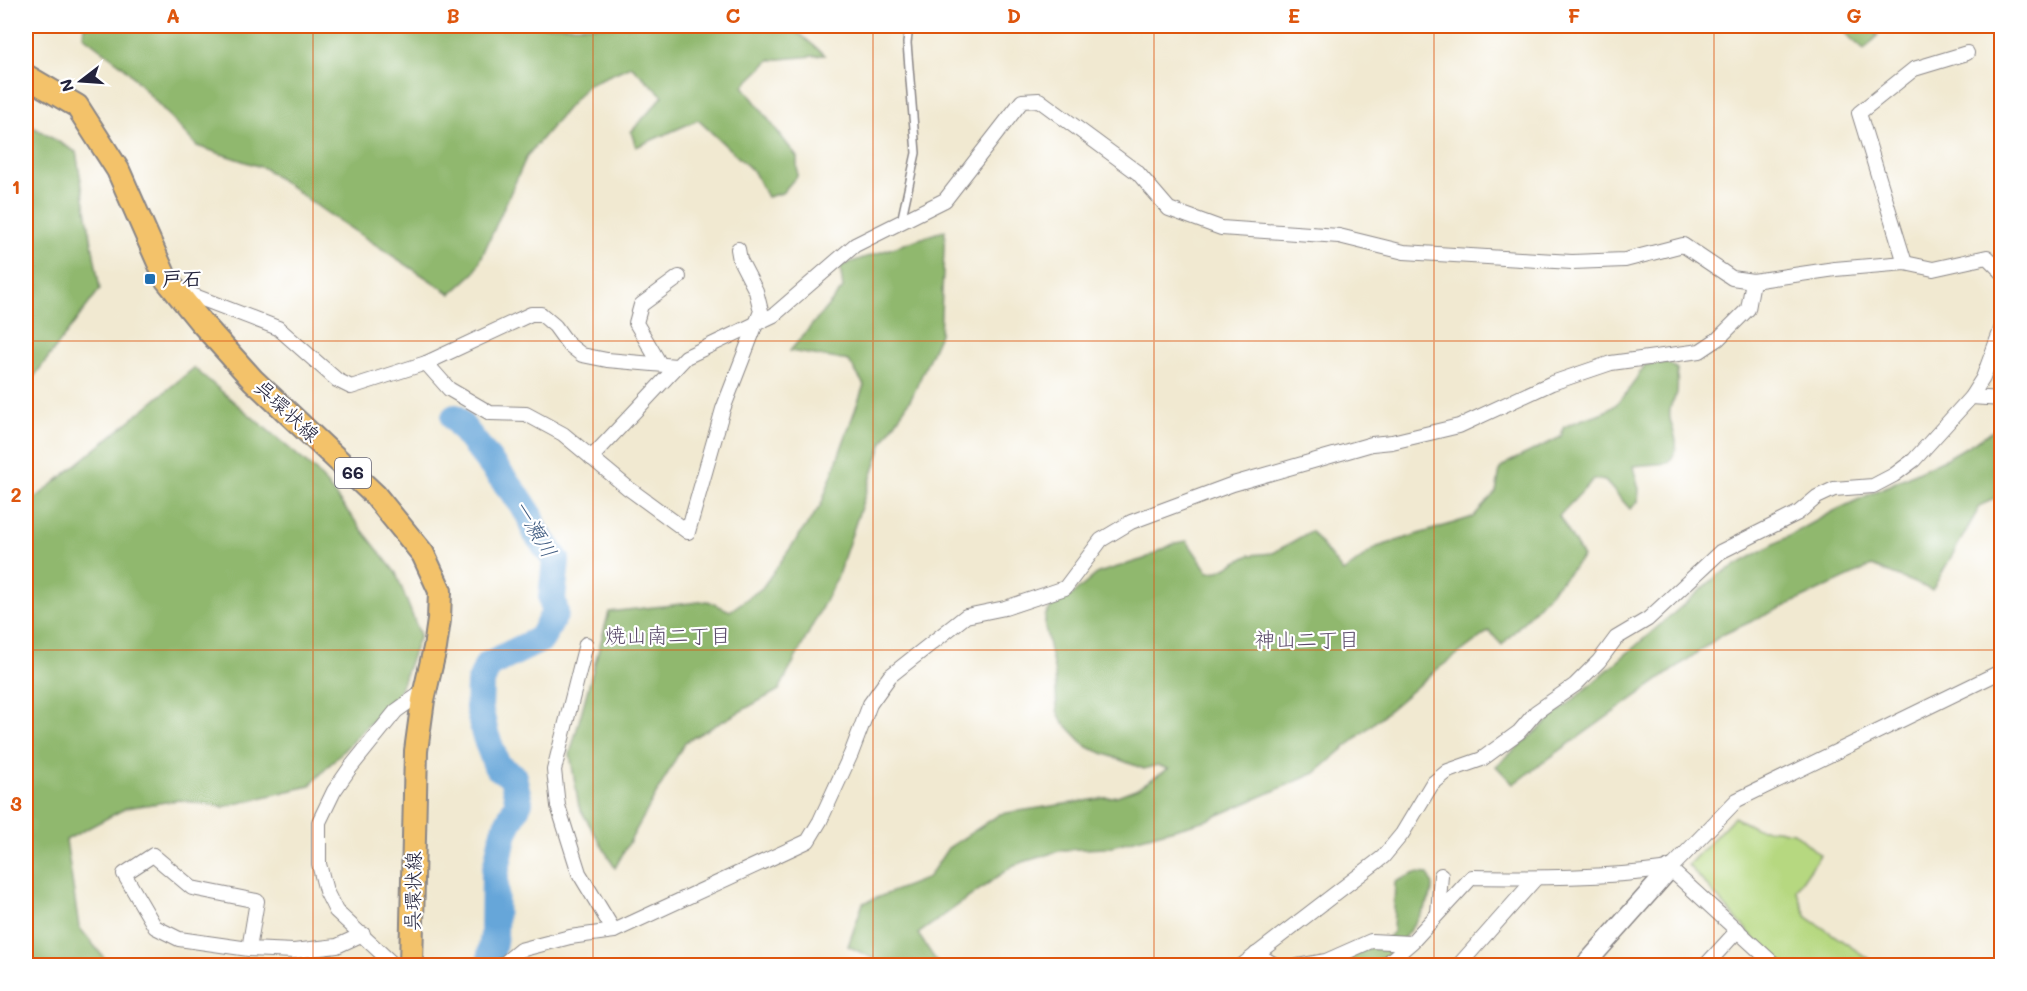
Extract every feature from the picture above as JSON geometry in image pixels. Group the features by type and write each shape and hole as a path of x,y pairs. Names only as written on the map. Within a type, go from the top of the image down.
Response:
{"main road":[{"name":"呉環状線","path":"26,76 78,106 118,170 166,279 253,380 375,495 423,554 440,591 440,620 425,690 416,751 411,966"}],"street":[{"path":"1905,263 1859,113 1914,69 1967,53"},
{"path":"591,458 686,357 774,315 855,245 945,200 1022,101 1039,100 1138,173 1169,209 1221,228 1339,236 1404,252 1572,262 1625,260 1683,245 1732,278 1753,281 1835,268 1905,263 1933,269 1987,256 2001,272"},
{"path":"426,363 449,389 489,413 526,414 563,434 688,532 723,409 761,311 756,291 740,260 738,249"},
{"path":"660,364 636,322 641,305 679,277"},
{"path":"504,963 520,950 570,937 614,931 808,841 820,821 851,754 870,704 890,676 966,616 1005,608 1065,588 1101,540 1131,522 1243,481 1372,444 1392,442 1459,426 1552,383 1611,363 1700,351 1718,339 1748,309 1753,281"},
{"path":"173,287 278,328 337,380 351,387 426,363 496,328 531,314 541,314 555,326 568,344 582,355 607,360 676,366"},
{"path":"1241,966 1383,857 1402,834 1432,784 1448,771 1482,759 1520,732 1536,712 1575,685 1599,661 1616,638 1648,619 1720,552 1798,513 1817,497 1834,489 1873,486 1894,475 1914,460 1971,397 1983,378 2001,327"},
{"path":"1971,397 2001,399"},
{"path":"586,644 554,770 558,806 579,873 614,931"},
{"path":"1584,966 1670,869 1737,800 2001,671"},
{"path":"395,966 336,911 326,891 319,864 319,822 334,791 363,752 396,711 425,690"},
{"path":"249,949 257,901 192,888 153,855 124,874 155,927 179,939 249,949 294,951 337,946 363,934"},
{"path":"1384,966 1410,943 1472,878 1624,875 1670,869 1776,966"},
{"path":"1438,913 1441,875"},
{"path":"1458,966 1536,878"},
{"path":"1705,966 1738,930"},
{"path":"1298,966 1326,961 1371,941 1410,943"},
{"path":"1256,954 1277,966"}],"lane":[{"path":"901,222 916,153 907,43 909,26"}],"green space":[{"path":"84,26 790,26 825,55 770,60 743,86 797,157 797,176 782,193 767,197 754,172 698,120 636,147 631,132 663,96 631,66 587,85 527,156 475,272 451,294 327,213 264,168 197,146 124,67 83,36"},
{"path":"1837,26 1870,26 1878,35 1864,50"},
{"path":"26,123 76,152 100,289 26,387"},
{"path":"945,230 940,334 912,397 883,442 837,578 779,690 685,742 615,868 579,807 570,754 609,612 708,601 730,611 762,588 821,505 864,385 849,361 790,351 843,288 840,266"},
{"path":"1667,362 1677,369 1677,393 1670,413 1676,441 1674,455 1668,463 1633,466 1639,489 1638,502 1630,509 1605,481 1594,479 1559,516 1583,557 1502,645 1489,631 1435,671 1315,773 1207,820 1105,848 1062,850 1014,865 918,934 939,965 878,965 874,959 848,946 863,903 928,878 948,848 1000,814 1117,796 1138,788 1168,769 1157,765 1144,769 1087,747 1062,721 1057,710 1055,674 1045,627 1045,616 1052,606 1072,595 1098,573 1144,559 1175,543 1187,541 1208,572 1219,571 1250,555 1273,553 1311,531 1343,572 1377,547 1473,517 1496,492 1500,469 1509,462 1561,437 1563,428 1568,425 1614,406 1629,390 1645,365"},
{"path":"194,368 316,471 396,573 420,635 398,694 309,786 223,807 179,800 126,808 66,840 79,927 110,965 26,965 26,506"},
{"path":"2001,426 2001,496 1981,505 1932,590 1872,566 1722,635 1513,784 1496,766 1718,575 1834,511 1949,457"},
{"path":"1734,817 1755,828 1794,832 1820,855 1796,890 1807,917 1878,965 1778,965 1688,865"},
{"path":"1415,873 1428,874 1433,887 1431,895 1419,917 1391,953 1375,965 1333,966 1385,940 1393,932 1395,882"}],"waterway":[{"name":"一瀬川","path":"455,418 519,499 530,516 535,531 556,560 552,598 555,613 541,639 488,665 480,684 479,708 485,734 497,766 513,777 519,802 504,832 495,874 492,966"}],"place":[{"name":"戸石","path":"150,279"}],"district":[{"name":"焼山南二丁目","path":"668,636"},
{"name":"神山二丁目","path":"1307,640"}]}
